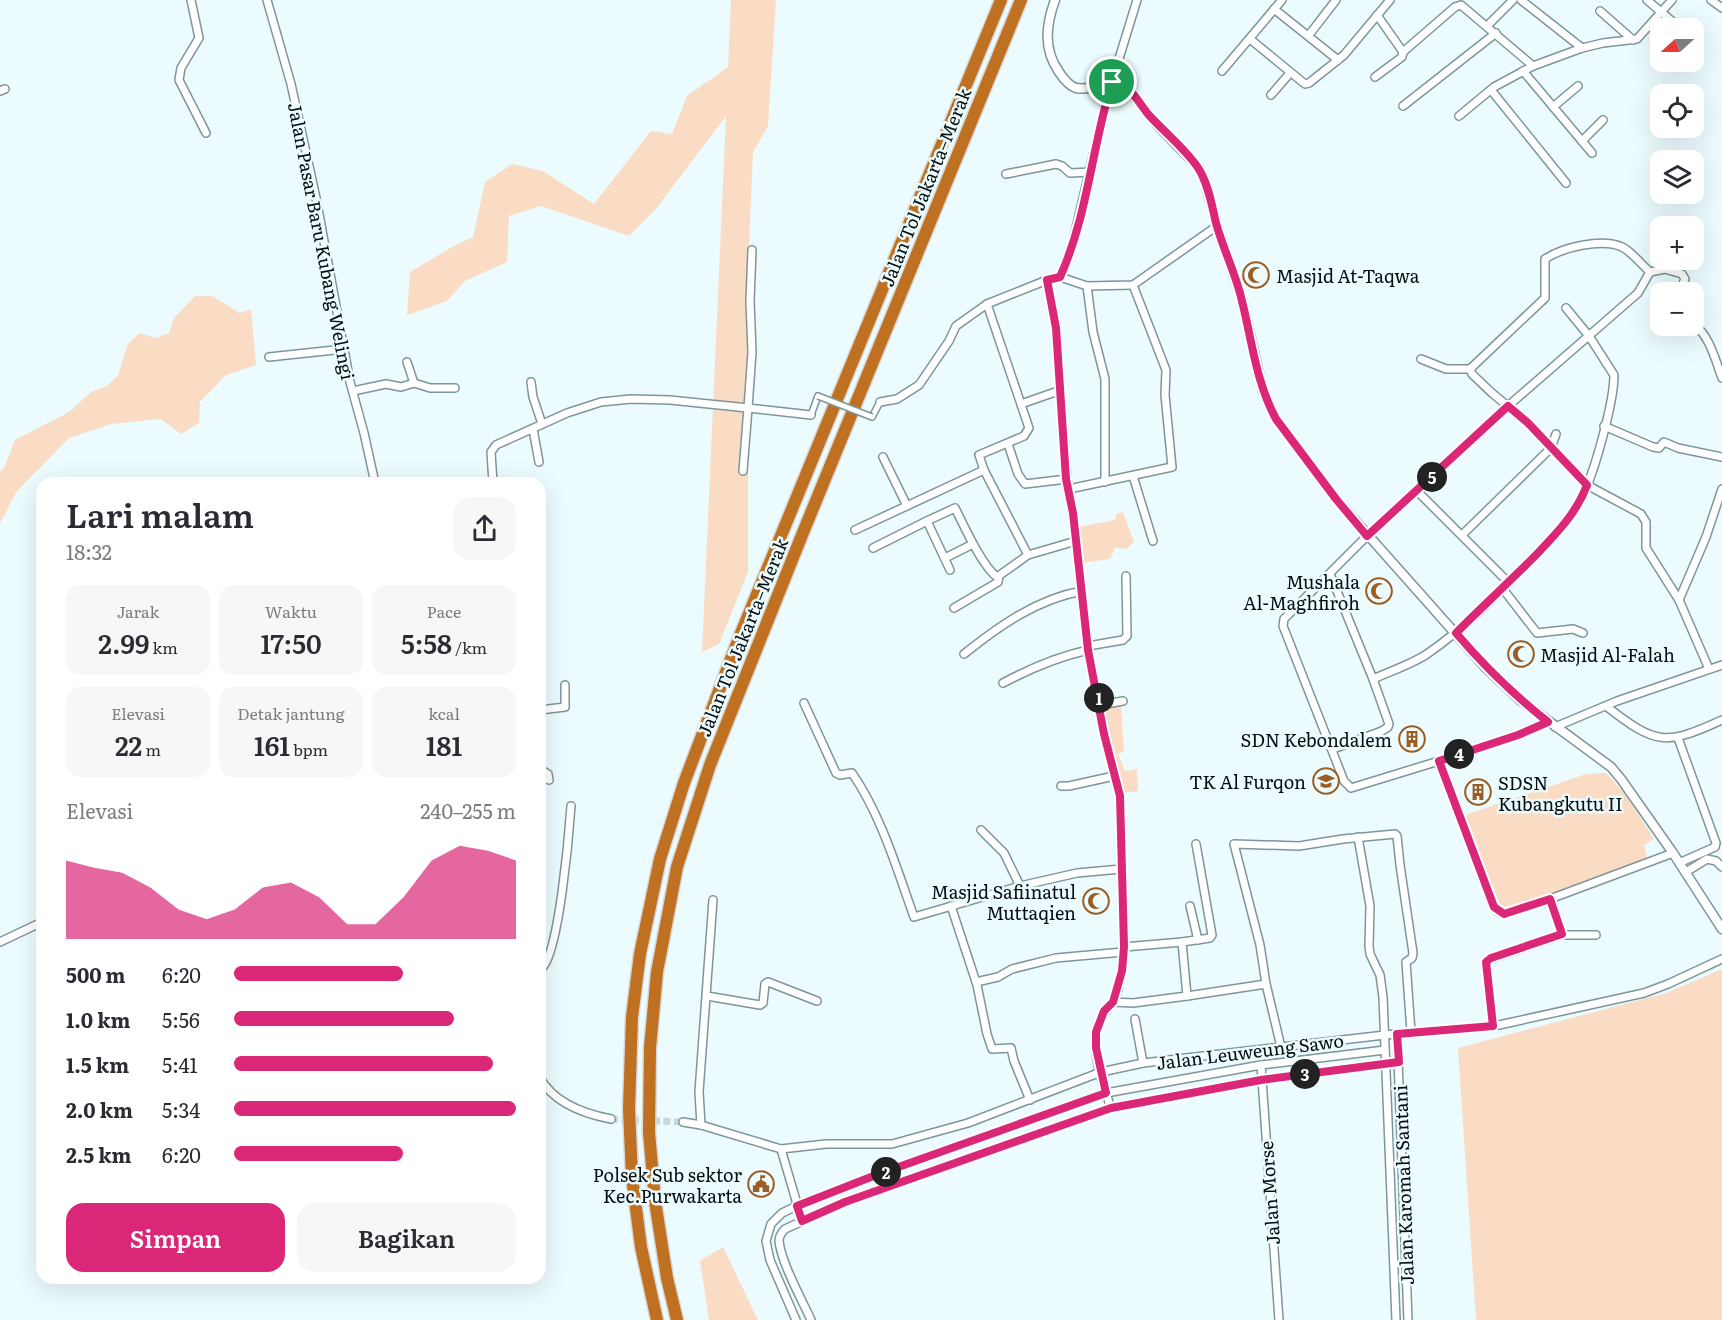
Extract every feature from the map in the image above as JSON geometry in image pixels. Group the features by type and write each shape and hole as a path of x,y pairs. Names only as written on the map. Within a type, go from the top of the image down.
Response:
{"highway":[{"name":"Jalan Tol Jakarta–Merak","path":"657,1320 641,1247 632,1177 629,1109 632,1017 640,954 660,859 684,783 739,638 1001,0"},
{"name":"Jalan Tol Jakarta–Merak","path":"677,1320 667,1278 655,1201 650,1132 650,1048 657,972 678,867 710,765 1021,0"}],"street":[{"path":"191,0 199,38 181,68 179,80 206,133"},
{"name":"Jalan Pasar Baru Kubang Welingi","path":"267,0 291,84 344,349 374,477"},
{"path":"1055,0 1047,38 1048,50 1055,67 1065,81 1076,88 1119,82 1199,168 1210,195 1217,226 1242,299 1257,371 1276,419 1367,536 1486,668 1520,700 1616,773 1674,854 1722,930"},
{"path":"1060,277 1073,241 1112,82 1137,0"},
{"path":"1222,70 1282,0"},
{"path":"1309,35 1336,0"},
{"path":"1250,39 1290,73 1305,84 1310,83 1338,60 1390,0"},
{"path":"1487,26 1513,0"},
{"path":"1521,0 1582,48"},
{"path":"1647,0 1668,18"},
{"path":"1459,116 1491,90 1533,66 1582,48 1640,37 1672,0"},
{"path":"1711,0 1721,5"},
{"path":"1375,77 1402,57 1403,52 1458,6 1463,7 1496,33 1533,66"},
{"path":"1274,9 1338,60"},
{"path":"1600,11 1633,40"},
{"path":"1377,15 1403,52"},
{"path":"1403,106 1496,33"},
{"path":"1523,71 1592,153"},
{"path":"1270,95 1290,73"},
{"path":"1553,107 1578,86"},
{"path":"1491,90 1566,183"},
{"path":"1581,141 1603,120"},
{"path":"1006,174 1056,164 1070,173 1091,172"},
{"path":"493,477 493,448 501,442 580,408 600,402 631,399 694,402 811,415 818,396 872,417 880,402 897,399 919,385 950,341 956,326 987,304 1060,277 1087,286 1133,285 1217,226"},
{"path":"1420,359 1446,369 1470,369 1545,298 1544,264 1545,260 1551,256 1575,247 1610,244 1628,252 1650,272"},
{"path":"743,471 752,352 750,301 752,250"},
{"path":"1684,282 1683,274 1665,269 1650,272 1638,293 1508,406 1367,536 1284,619 1283,626 1344,781 1351,788 1552,725 1722,665"},
{"path":"1047,280 1056,328 1066,479 1076,541 1088,648 1104,734 1120,796 1122,971 1113,1002 1104,1011 1096,1032 1096,1048 1111,1108"},
{"path":"1069,489 1172,467 1165,395 1166,370 1133,285"},
{"path":"1087,286 1093,332 1105,379 1105,482"},
{"path":"987,304 1029,428 1024,436 980,453 984,470 1028,555"},
{"path":"1374,679 1425,655 1456,633 1506,586 1568,519 1583,495 1604,426 1614,375 1589,336 1566,308"},
{"path":"1704,335 1722,378"},
{"path":"269,357 344,349"},
{"path":"407,362 414,383"},
{"path":"1470,369 1472,374 1528,423 1587,485 1641,514 1646,522 1646,548 1679,600 1709,669"},
{"path":"531,382 533,397 542,424"},
{"path":"353,391 386,384 401,387 414,383 429,388 455,388"},
{"path":"1021,404 1061,390"},
{"path":"1604,426 1658,448 1664,442 1678,448 1722,458"},
{"path":"533,429 539,462"},
{"path":"1462,535 1551,448 1556,434"},
{"path":"1008,444 1013,463 1025,484 1066,479"},
{"path":"883,457 907,506"},
{"path":"855,530 984,470"},
{"path":"1133,476 1153,541"},
{"path":"1679,600 1706,537 1722,489"},
{"path":"1416,491 1462,535 1506,586 1537,633 1573,629 1583,633"},
{"path":"873,548 956,508 974,544 995,576 999,576"},
{"path":"927,521 950,570"},
{"path":"954,608 998,582 999,576 1028,555 1076,541"},
{"path":"945,558 974,544"},
{"path":"1330,574 1374,679 1389,724 1388,728 1333,749"},
{"path":"1003,683 1030,668 1060,657 1123,640 1127,636 1126,576"},
{"path":"964,654 1036,605 1059,596 1082,591"},
{"path":"546,709 565,707 565,685"},
{"path":"1100,705 1123,701"},
{"path":"804,703 836,773 840,776 852,773 885,834 914,916 1020,886 1077,873 1121,869"},
{"path":"1605,706 1620,718 1653,737 1663,739 1678,738 1722,720"},
{"path":"1678,738 1716,843 1715,847 1679,863"},
{"path":"1439,761 1494,907 1504,914 1674,854"},
{"path":"546,773 549,780"},
{"path":"1061,786 1114,776"},
{"path":"546,964 554,935 568,849 572,806"},
{"path":"981,830 1004,853 1020,886"},
{"path":"1281,1047 1258,937 1234,844 1299,846 1358,837 1395,834 1398,836 1413,953 1411,959 1406,962 1411,1032"},
{"name":"Jalan Karomah Santani","path":"1358,837 1370,906 1370,954 1380,975 1386,1035 1396,1320"},
{"path":"976,983 1012,969 1056,958 1182,942 1212,935 1196,844"},
{"path":"1686,872 1707,859 1716,861 1722,867"},
{"path":"1550,899 1562,934"},
{"path":"701,1125 699,1092 713,900"},
{"path":"951,906 976,983 992,1049 1011,1048 1030,1100"},
{"path":"1190,906 1198,939"},
{"path":"0,942 36,925"},
{"path":"1493,1026 1486,962 1491,958 1562,934 1596,935"},
{"path":"1182,942 1188,996"},
{"name":"Jalan Leuweung Sawo","path":"781,1149 826,1144 900,1143 968,1123 1101,1072 1143,1063 1411,1032 1493,1026 1644,993 1722,959"},
{"path":"707,996 760,1005 763,1003 765,984 768,982 817,1000"},
{"path":"1113,1002 1133,1003 1266,984"},
{"path":"1135,1019 1143,1063"},
{"name":"Jalan Karomah Santani","path":"1397,1034 1408,1320"},
{"path":"796,1320 770,1260 766,1241 771,1224 783,1213 797,1206 1106,1093 1261,1065 1386,1050"},
{"path":"811,1320 782,1254 779,1240 781,1232 845,1202 1111,1108 1261,1080 1399,1062"},
{"name":"Jalan Morse","path":"1261,1065 1279,1320"},
{"path":"546,1086 567,1104 596,1116 612,1119"},
{"path":"683,1122 701,1125 781,1149 802,1221"},
{"path":"840,1190 845,1202"},
{"path":"771,1224 781,1232"},
{"path":"1392,1224 1405,1224"}],"shaded area":[{"path":"731,0 776,0 768,126 753,152 748,268 748,572 719,644 702,652 726,116 655,210 629,236 541,206 509,216 507,262 465,281 447,301 407,315 410,272 473,237 485,182 512,164 543,171 594,204 651,131 672,134 687,96 728,67"},
{"path":"195,296 212,296 240,313 251,309 256,365 226,375 200,402 199,423 181,434 161,419 111,424 69,438 17,491 0,523 0,471 4,468 15,440 69,412 91,392 107,386 118,375 128,344 140,333 155,338 169,333 174,318"},
{"path":"1123,512 1134,542 1126,549 1115,548 1110,559 1082,563 1078,527 1115,520 1116,514"},
{"path":"1121,705 1124,751 1118,754 1125,771 1137,769 1138,791 1122,793 1107,735 1103,707"},
{"path":"1606,773 1626,795 1654,839 1644,845 1649,865 1502,910 1465,815 1586,774"},
{"path":"1722,969 1722,1320 1476,1320 1458,1048 1666,993"},
{"path":"723,1247 758,1320 709,1320 700,1261"}],"tunnel":[{"path":"611,1119 683,1122"}],"place":[{"name":"Masjid At-Taqwa","path":"1256,275"},
{"name":"Mushala Al-Maghfiroh","path":"1379,591"},
{"name":"Masjid Al-Falah","path":"1521,654"},
{"name":"SDN Kebondalem","path":"1412,739"},
{"name":"TK Al Furqon","path":"1326,781"},
{"name":"SDSN Kubangkutu II","path":"1478,792"},
{"name":"Masjid Safiinatul Muttaqien","path":"1096,901"},
{"name":"Polsek Sub sektor Kec.Purwakarta","path":"761,1184"}],"route":[{"path":"1112,82 1119,82 1127,88 1160,128 1199,168 1210,195 1217,226 1242,299 1257,371 1269,406 1276,419 1336,499 1367,536 1508,406 1528,423 1587,485 1568,519 1553,537 1456,633 1486,668 1520,700 1548,722 1518,735 1439,761 1494,907 1504,914 1550,899 1562,934 1491,958 1486,962 1493,1026 1397,1034 1399,1062 1261,1080 1111,1108 845,1202 802,1221 797,1206 876,1175 1106,1093 1095,1041 1099,1021 1104,1011 1113,1002 1122,971 1124,947 1120,796 1104,734 1088,650 1073,513 1066,479 1056,328 1047,280 1060,277 1073,241 1112,82"}]}
